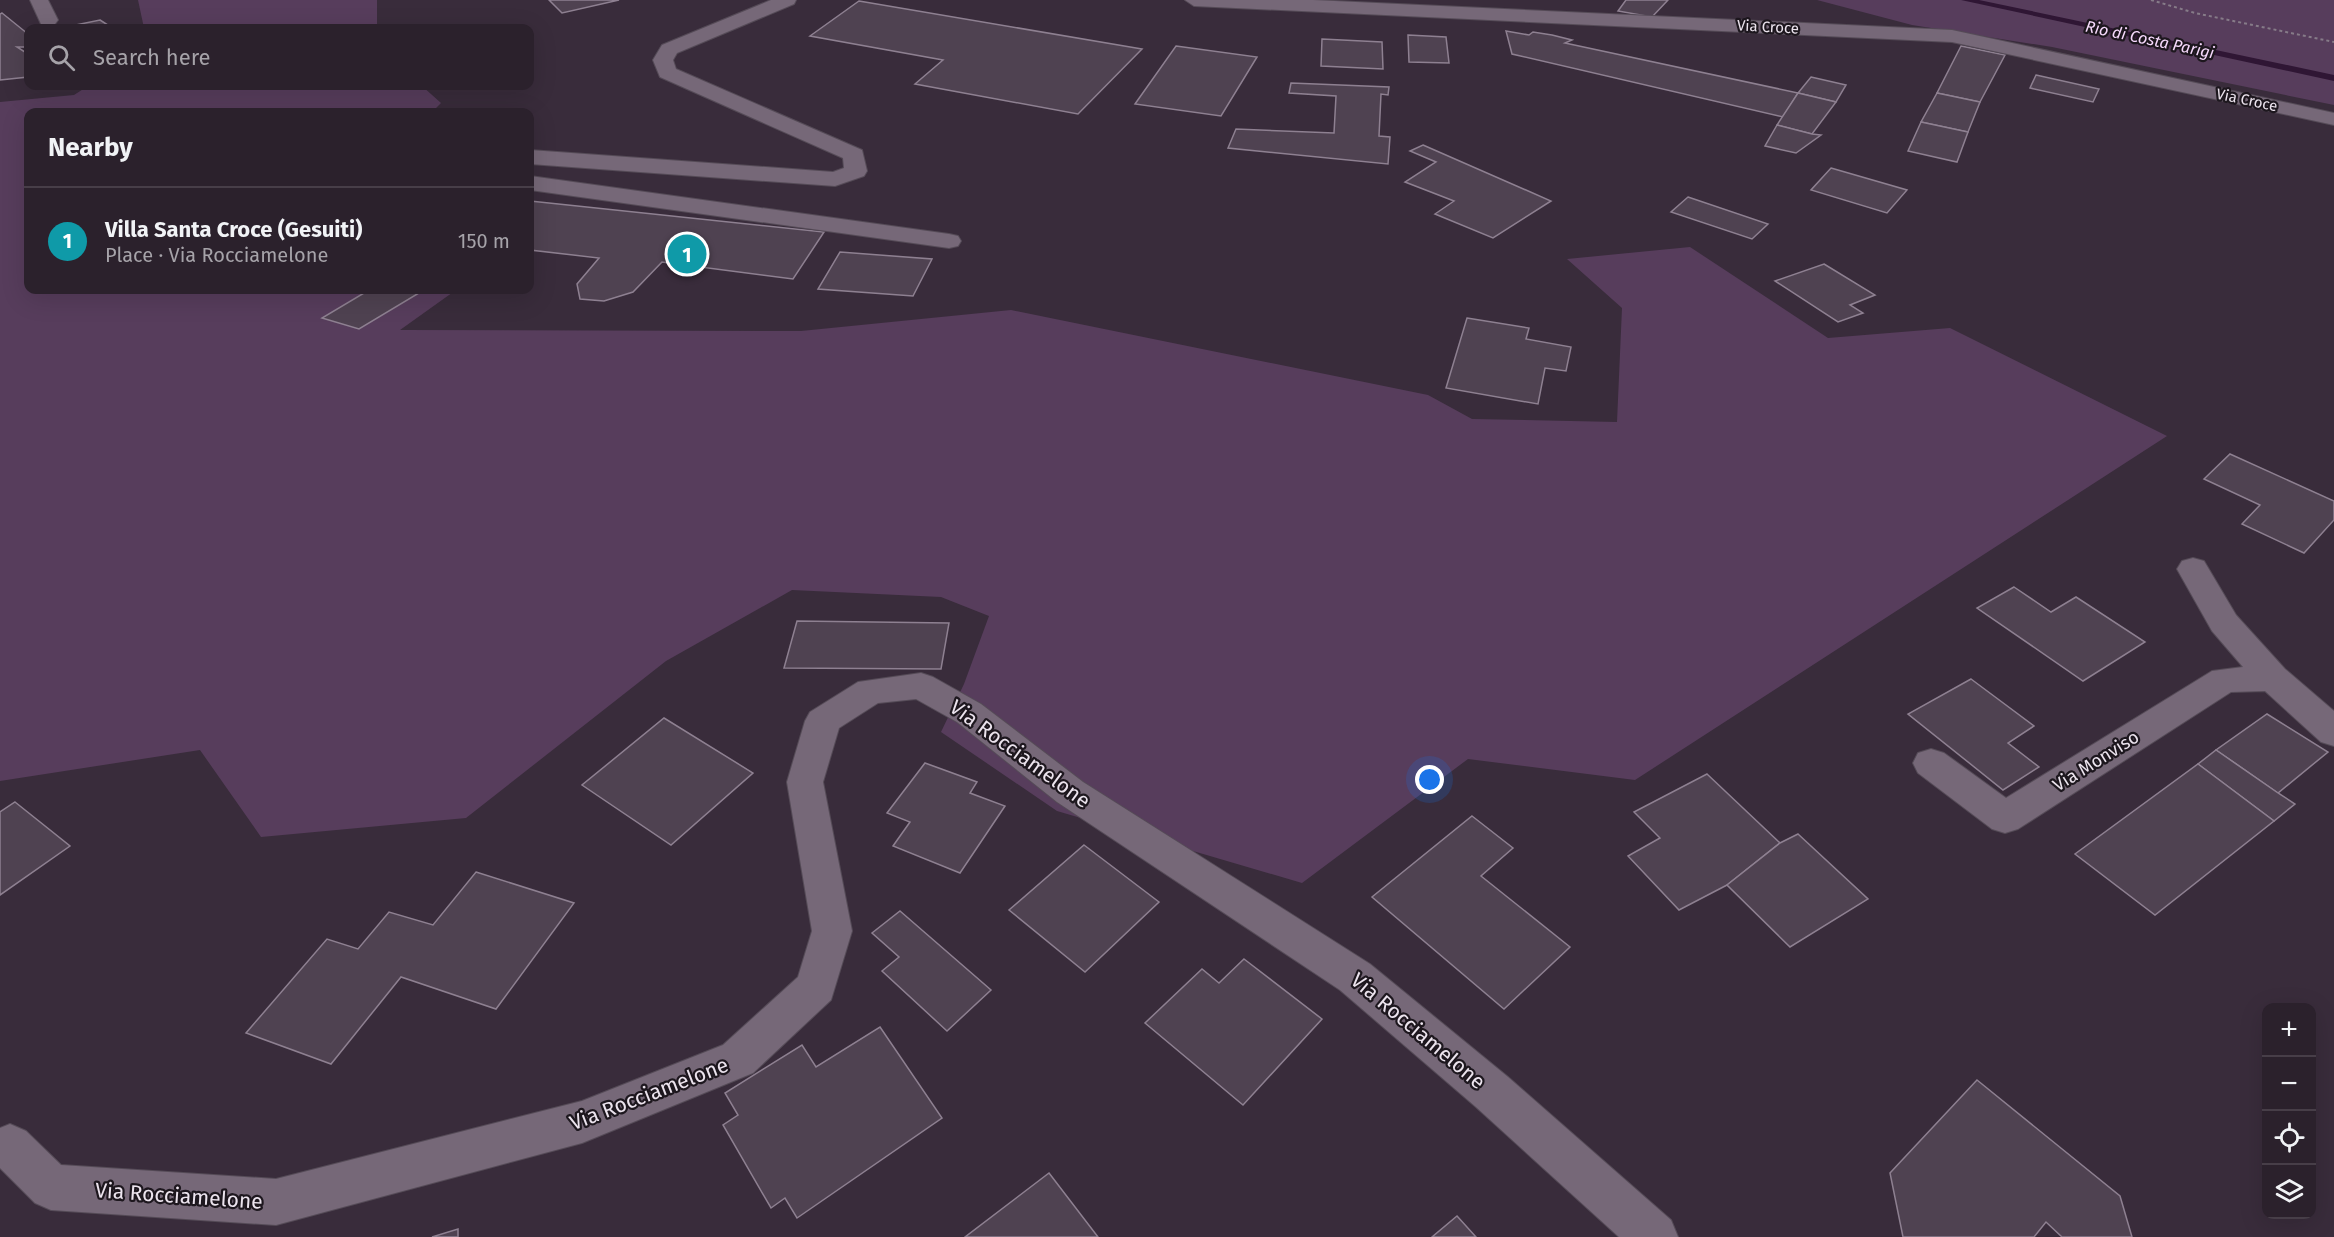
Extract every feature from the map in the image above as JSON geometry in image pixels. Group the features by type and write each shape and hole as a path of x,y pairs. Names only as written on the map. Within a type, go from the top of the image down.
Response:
{"street":[{"path":"39,0 48,20"},
{"path":"534,157 835,179 856,171 854,155 667,73 663,60 669,49 787,0"},
{"name":"Via Croce","path":"1194,0 1952,36 2334,119"},
{"path":"534,184 949,241"},
{"path":"2193,569 2224,623 2273,678 2334,732"},
{"name":"Via Monviso","path":"1931,763 2005,818 2224,680 2273,678"},
{"name":"Via Rocciamelone","path":"10,1146 51,1187 276,1202 582,1122 738,1059 816,987 832,932 805,782 823,721 870,691 921,686 969,713 1070,792 1355,977 1492,1092 1654,1237"}],"path":[{"path":"2151,0 2194,12 2334,42"}],"shaded area":[{"path":"138,0 377,0 377,24 143,24"},
{"path":"1817,0 2334,0 2334,105 2052,47 1912,25"},
{"path":"82,90 426,90 441,103 436,108 24,108 24,294 450,294 400,330 801,331 1011,310 1428,395 1472,419 1617,422 1622,308 1567,259 1690,247 1828,338 1950,328 2167,436 1635,780 1468,759 1302,883 1057,811 941,732 964,684 989,616 941,597 792,590 666,661 466,818 261,837 200,750 0,781 0,102 74,95"}],"building":[{"path":"549,0 619,0 562,13"},
{"path":"1626,0 1668,0 1652,17 1618,11"},
{"path":"859,1 1142,49 1078,114 915,84 943,60 810,36"},
{"path":"2,13 24,31 24,47 17,47 24,51 24,77 0,80 0,14"},
{"path":"100,20 106,24 80,24"},
{"path":"1506,31 1529,35 1533,32 1552,35 1572,40 1565,43 1798,93 1783,117 1512,54"},
{"path":"1408,35 1446,37 1449,63 1409,62"},
{"path":"1322,39 1382,42 1383,69 1321,66"},
{"path":"1176,46 1257,57 1221,116 1135,104"},
{"path":"1961,46 2005,55 1980,102 1937,93"},
{"path":"2036,75 2099,89 2093,102 2030,88"},
{"path":"1811,77 1846,85 1836,102 1798,93"},
{"path":"1291,83 1389,87 1388,95 1381,94 1379,136 1390,137 1388,164 1228,148 1236,129 1334,133 1336,96 1289,93"},
{"path":"1798,93 1836,102 1812,134 1777,125"},
{"path":"1937,93 1980,102 1968,132 1921,122"},
{"path":"1921,122 1968,132 1957,162 1908,151"},
{"path":"1777,125 1821,135 1796,153 1765,146"},
{"path":"1423,145 1551,201 1493,238 1435,214 1454,201 1405,182 1436,162 1410,151"},
{"path":"1831,168 1907,190 1887,213 1811,190"},
{"path":"1688,197 1768,224 1752,239 1671,212"},
{"path":"534,201 824,232 793,279 662,262 633,292 604,301 580,299 577,284 599,258 534,250"},
{"path":"840,252 932,259 913,296 818,289"},
{"path":"1824,264 1875,295 1850,305 1863,313 1838,322 1775,281"},
{"path":"362,294 417,294 359,329 322,318"},
{"path":"1467,318 1529,328 1526,339 1571,347 1566,371 1545,368 1538,404 1446,388"},
{"path":"2230,454 2334,501 2334,520 2304,553 2242,524 2260,505 2204,479"},
{"path":"2014,587 2051,612 2076,597 2145,642 2083,681 1977,608"},
{"path":"797,621 949,623 941,669 784,668"},
{"path":"1971,679 2034,726 2008,743 2039,767 2003,790 1908,714"},
{"path":"2267,714 2328,752 2278,793 2216,750"},
{"path":"664,718 753,773 671,845 582,785"},
{"path":"2216,750 2295,804 2274,821 2198,764"},
{"path":"925,763 977,782 970,793 1005,806 960,873 893,846 910,822 887,813"},
{"path":"2198,764 2274,821 2155,915 2075,854"},
{"path":"1707,774 1780,843 1727,885 1679,910 1628,856 1660,838 1634,812"},
{"path":"15,802 70,846 0,895 0,812"},
{"path":"1472,816 1513,848 1481,876 1570,947 1504,1009 1372,897"},
{"path":"1798,834 1868,899 1790,947 1727,885 1780,843"},
{"path":"1084,845 1159,902 1085,972 1009,910"},
{"path":"476,872 574,903 496,1009 401,977 331,1064 246,1033 327,939 358,949 389,912 433,925"},
{"path":"900,911 991,990 947,1031 882,971 899,957 872,933"},
{"path":"1244,959 1322,1019 1243,1105 1145,1023 1202,969 1219,983"},
{"path":"880,1027 942,1118 797,1218 785,1198 771,1208 723,1125 738,1115 725,1093 802,1045 816,1067"},
{"path":"1977,1080 2120,1196 2132,1237 2062,1237 2046,1222 2034,1237 1903,1237 1890,1173"},
{"path":"1049,1173 1098,1237 965,1237"},
{"path":"1457,1216 1476,1237 1432,1237"},
{"path":"458,1229 458,1237 432,1237"}],"waterway":[{"name":"Rio di Costa Parigi","path":"1966,0 2334,78"}],"place":[{"name":"Villa Santa Croce (Gesuiti)","path":"687,254"}]}
